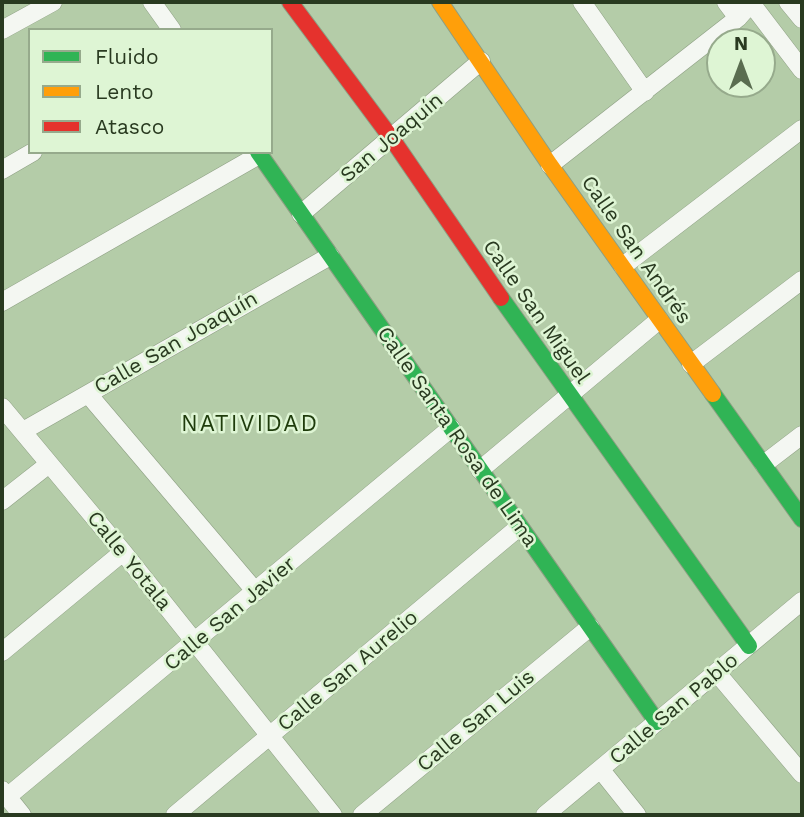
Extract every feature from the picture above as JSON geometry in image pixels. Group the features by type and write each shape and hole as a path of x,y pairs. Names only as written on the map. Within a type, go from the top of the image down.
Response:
{"street":[{"path":"2,30 53,2"},
{"path":"152,2 171,28"},
{"name":"Calle San Miguel","path":"290,2 392,139 569,397 749,646"},
{"name":"Calle San Andrés","path":"440,2 550,165 802,519"},
{"path":"582,2 645,92"},
{"path":"726,2 738,19"},
{"path":"550,165 738,19 751,2 802,70"},
{"path":"789,2 802,19"},
{"name":"San Joaquín","path":"301,215 481,61"},
{"path":"623,266 802,129"},
{"path":"2,170 30,154"},
{"path":"2,302 259,154"},
{"name":"Calle Santa Rosa de Lima","path":"259,154 656,722"},
{"name":"Calle San Joaquín","path":"23,431 330,256"},
{"path":"691,364 802,280"},
{"path":"480,470 659,320"},
{"path":"88,394 256,592"},
{"name":"Calle Yotala","path":"2,407 123,552 333,815"},
{"name":"Calle San Javier","path":"4,793 195,644 451,428"},
{"path":"764,464 802,435"},
{"path":"2,502 49,464"},
{"name":"Calle San Aurelio","path":"176,815 519,527"},
{"path":"2,652 123,552"},
{"name":"Calle San Pablo","path":"545,815 802,601"},
{"name":"Calle San Luis","path":"362,815 590,627"},
{"path":"717,673 796,754 802,774"},
{"path":"601,770 637,815"},
{"path":"4,793 22,815"}],"traffic: fast":[{"path":"259,154 657,722"},
{"path":"501,298 749,646"},
{"path":"713,394 802,519"}],"traffic: slow":[{"path":"440,2 550,165 713,394"}],"traffic: jam":[{"path":"290,2 392,139 501,298"}],"district":[{"name":"NATIVIDAD","path":"250,424"}]}
